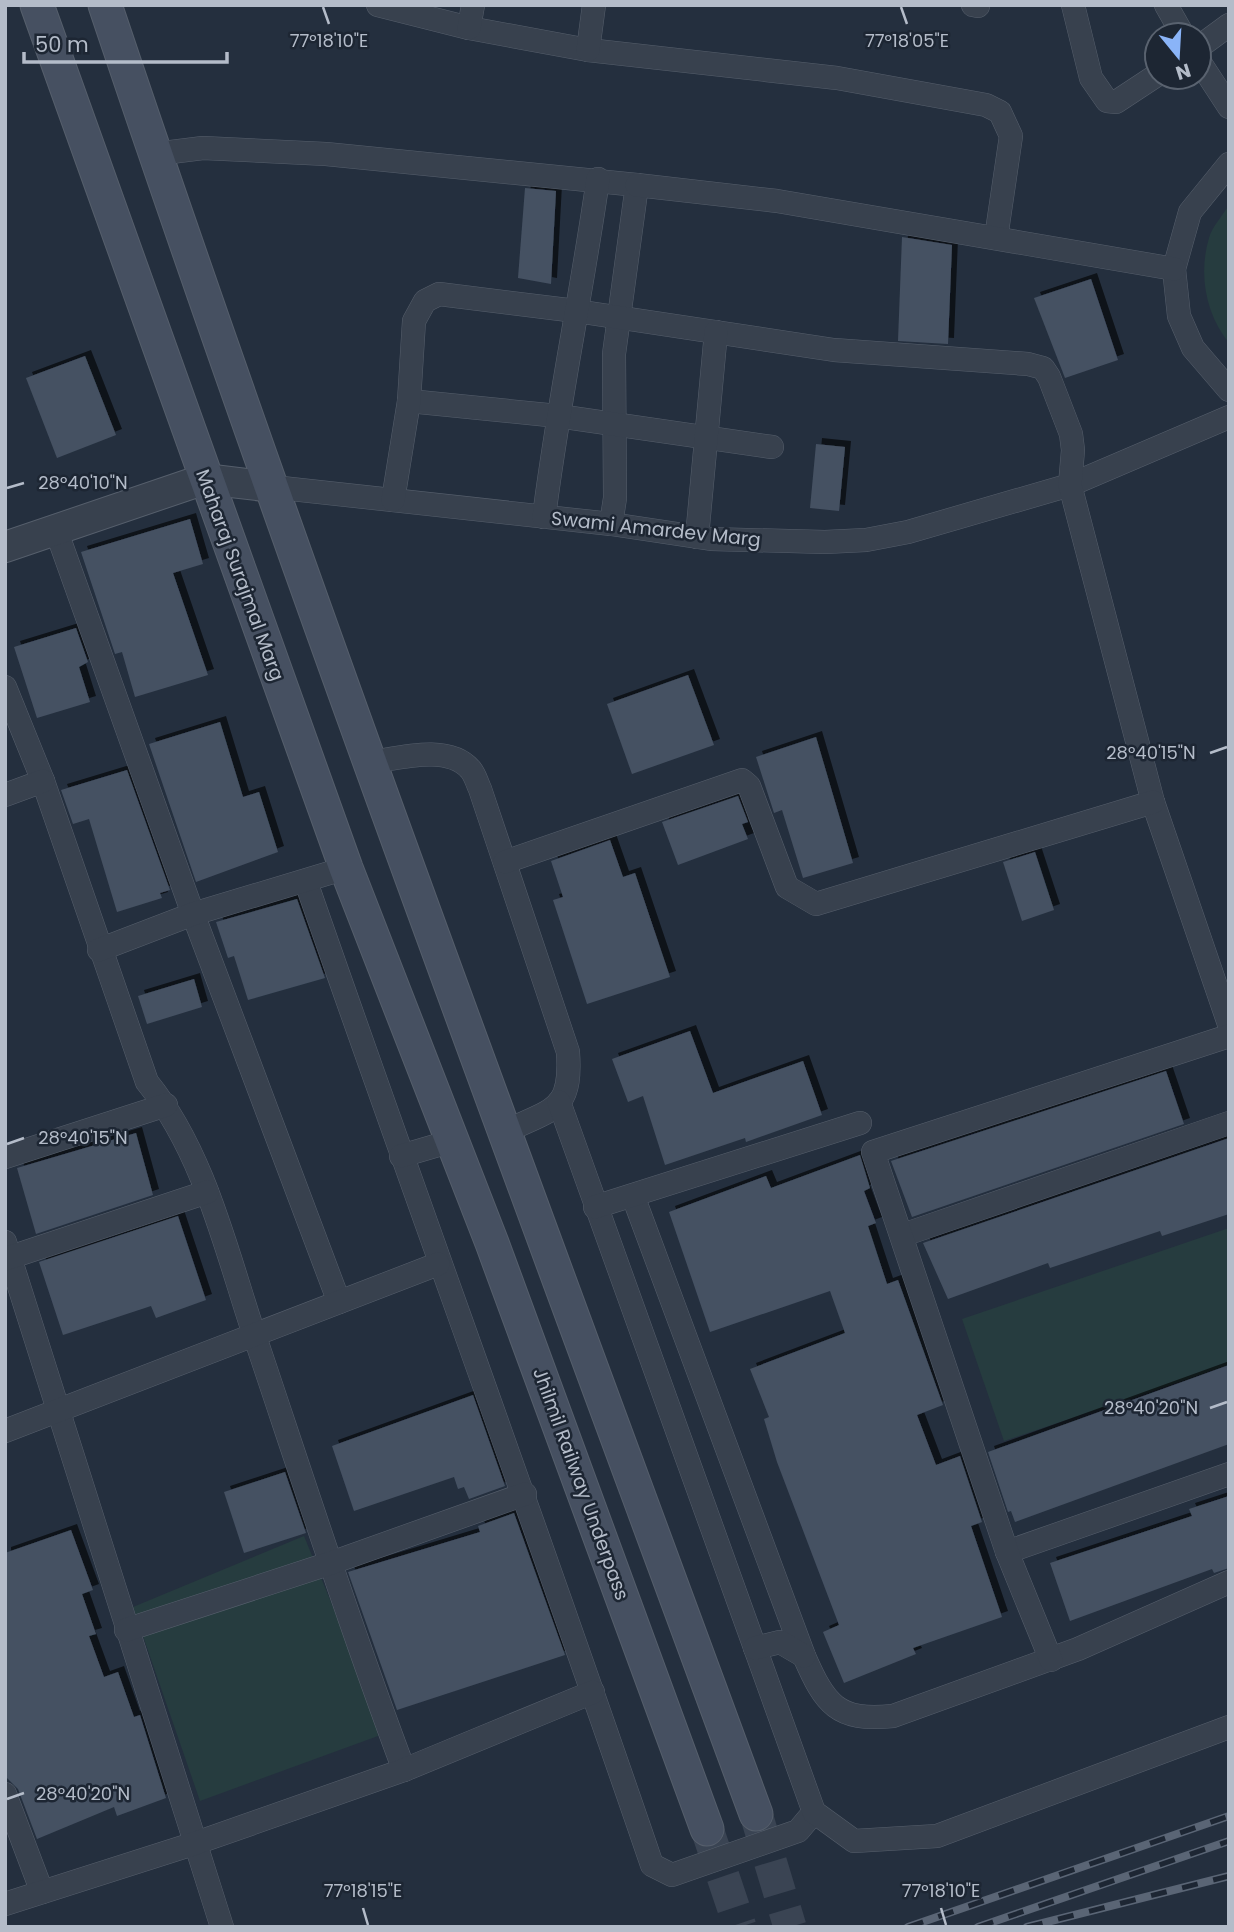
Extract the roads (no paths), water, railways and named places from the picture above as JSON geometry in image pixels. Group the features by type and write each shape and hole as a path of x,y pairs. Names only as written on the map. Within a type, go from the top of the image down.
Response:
{"main road":[{"name":"Maharaj Surajmal Marg","path":"37,5 346,868 452,1141"},
{"path":"106,5 155,154 273,487 505,1132 756,1814"},
{"name":"Jhilmil Railway Underpass","path":"452,1141 708,1829"}],"street":[{"path":"378,5 470,28 588,50 837,78 986,106 1000,112 1011,136 996,238"},
{"path":"470,28 472,5"},
{"path":"588,50 594,5"},
{"path":"1073,5 1091,78 1107,101 1116,103 1143,85"},
{"path":"1166,5 1175,21"},
{"path":"1213,37 1229,25"},
{"path":"1213,82 1229,107"},
{"path":"155,154 203,148 326,153 598,179 777,201 1174,269"},
{"path":"1229,164 1190,212 1174,269 1180,316 1193,348 1229,390"},
{"path":"544,517 558,416 587,263 598,179"},
{"path":"611,524 615,498 614,354 637,184"},
{"path":"393,500 409,401 414,321 425,301 439,294 576,310 834,350 1028,364 1043,368 1071,434 1073,450 1070,485 1153,802 1229,1024"},
{"path":"697,537 716,332"},
{"path":"409,401 558,416 772,447"},
{"name":"Swami Amardev Marg","path":"273,487 611,524 697,537 825,542 866,540 908,532 1070,485 1229,417"},
{"path":"5,547 205,479 273,487"},
{"path":"56,530 192,914 338,1302"},
{"path":"5,687 43,781 99,950 147,1082 166,1105 207,1192 331,1563 404,1770"},
{"path":"372,762 436,755 457,761 470,769 480,789 568,1052 570,1081 565,1097 505,1132"},
{"path":"505,862 741,780 749,786 787,887 816,904 1153,802"},
{"path":"5,794 43,781"},
{"path":"99,950 192,914 346,868"},
{"path":"306,881 439,1264 525,1494 652,1866 672,1875 798,1831 814,1812"},
{"path":"1051,1660 1007,1552 873,1152 1229,1036"},
{"path":"559,1102 814,1812 854,1841 937,1836 1229,1727"},
{"path":"5,1157 166,1105"},
{"path":"595,1207 860,1123"},
{"path":"903,1235 1229,1123"},
{"path":"401,1156 452,1141"},
{"path":"207,1192 7,1252 222,1927"},
{"path":"633,1196 804,1657 819,1690 836,1708 865,1719 893,1716 1051,1660 1229,1582"},
{"path":"5,1431 439,1264"},
{"path":"1007,1552 1229,1474"},
{"path":"126,1630 331,1563 525,1494"},
{"path":"755,1648 780,1642 804,1657"},
{"path":"5,1904 196,1843 404,1770 593,1692"},
{"path":"5,1794 42,1892"}],"tunnel":[{"path":"756,1814 790,1927"},
{"path":"707,1829 740,1927"}],"railway":[{"path":"908,1927 1229,1816"},
{"path":"978,1927 1229,1841"},
{"path":"1027,1927 1229,1876"}]}
